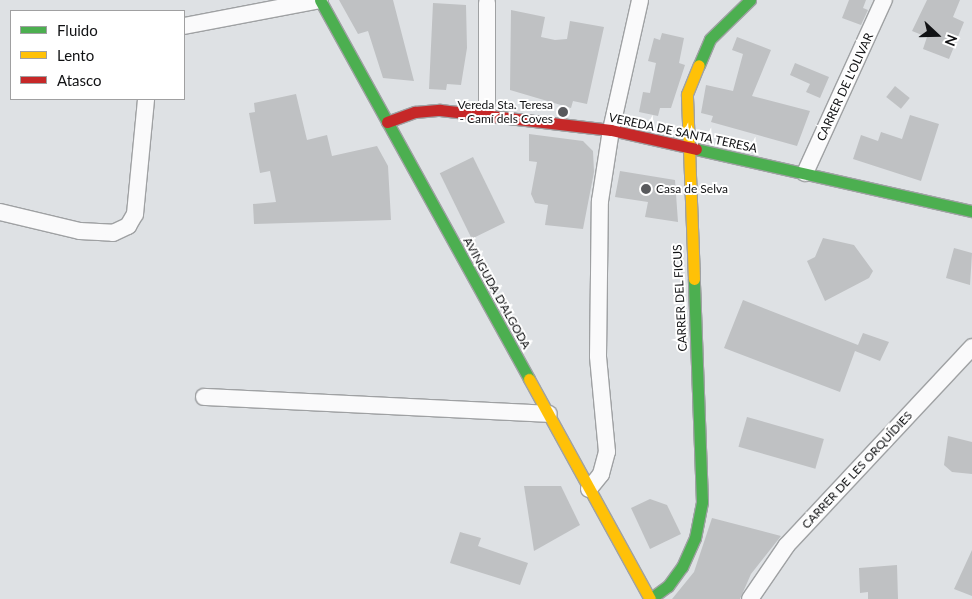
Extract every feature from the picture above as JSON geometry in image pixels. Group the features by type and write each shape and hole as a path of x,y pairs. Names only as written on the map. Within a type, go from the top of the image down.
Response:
{"street":[{"path":"185,26 320,0"},
{"name":"AVINGUDA D'ALGODA","path":"320,0 650,599"},
{"path":"589,489 601,474 607,452 598,356 596,252 611,130 640,0"},
{"name":"CARRER DEL FICUS","path":"650,599 668,586 682,567 695,538 702,502 687,147 687,94 693,71 710,39 750,0"},
{"name":"CARRER DE L'OLIVAR","path":"805,173 884,0"},
{"path":"487,3 487,113"},
{"path":"0,212 80,231 113,233 128,226 135,214 146,100"},
{"name":"VEREDA DE SANTA TERESA","path":"387,122 415,112 487,113 611,130 972,210"},
{"name":"CARRER DE LES ORQUÍDIES","path":"750,599 787,545 972,347"},
{"path":"204,397 548,414"}],"building":[{"path":"339,0 393,0 414,81 383,78 368,31 358,34"},
{"path":"849,0 866,0 863,8 868,10 861,25 842,18"},
{"path":"927,0 960,0 953,17 964,22 949,59 923,49 927,37 912,31"},
{"path":"433,3 466,5 467,48 461,85 447,84 446,90 429,89"},
{"path":"511,10 545,17 541,37 555,40 567,39 570,21 604,27 587,104 573,101 571,108 510,90"},
{"path":"662,33 684,38 679,63 685,65 671,108 660,108 658,116 639,112 643,92 650,93 656,63 648,61 654,38 660,40"},
{"path":"737,37 771,50 752,96 810,111 797,146 711,122 713,116 701,113 706,85 733,91 743,54 732,50"},
{"path":"795,63 829,77 820,98 806,92 810,84 790,75"},
{"path":"895,86 910,98 901,109 886,97"},
{"path":"296,94 307,140 327,135 332,156 377,146 388,166 391,220 254,224 253,204 276,202 270,171 260,173 249,113 255,112 254,103"},
{"path":"910,115 939,124 921,181 853,159 861,135 878,141 881,132 902,139"},
{"path":"529,134 583,141 593,151 594,172 583,229 545,225 548,205 535,203 531,194 537,162 529,161"},
{"path":"473,157 505,223 472,239 440,173"},
{"name":"Casa de Selva","path":"620,171 675,180 678,222 645,217 648,202 615,197"},
{"path":"823,238 854,245 873,271 869,278 825,301 807,261 815,257"},
{"path":"954,248 972,253 970,285 946,278"},
{"path":"743,300 858,345 863,333 889,342 880,361 855,351 840,392 724,348"},
{"path":"747,417 824,439 815,469 738,447"},
{"path":"948,436 972,442 972,474 952,472 944,465"},
{"path":"524,486 561,486 580,525 534,551"},
{"path":"650,499 667,505 681,534 650,549 631,508"},
{"path":"712,518 781,536 751,574 740,599 672,599 694,572"},
{"path":"460,532 481,538 478,546 528,563 520,585 450,563"},
{"path":"972,550 972,596 954,589"},
{"path":"897,565 898,599 868,599 868,592 860,593 859,568"}],"traffic: fast":[{"path":"320,0 529,379"},
{"path":"699,65 710,39 750,0"},
{"path":"696,149 972,211"},
{"path":"650,599 668,586 682,567 695,538 702,502 694,279"}],"traffic: slow":[{"path":"694,279 687,94 699,65"},
{"path":"529,379 650,599"}],"traffic: jam":[{"path":"387,122 415,112 440,110 611,130 696,149"}],"place":[{"name":"Vereda Sta. Teresa - Camí dels Coves","path":"563,112"},
{"name":"Casa de Selva","path":"646,189"}]}
